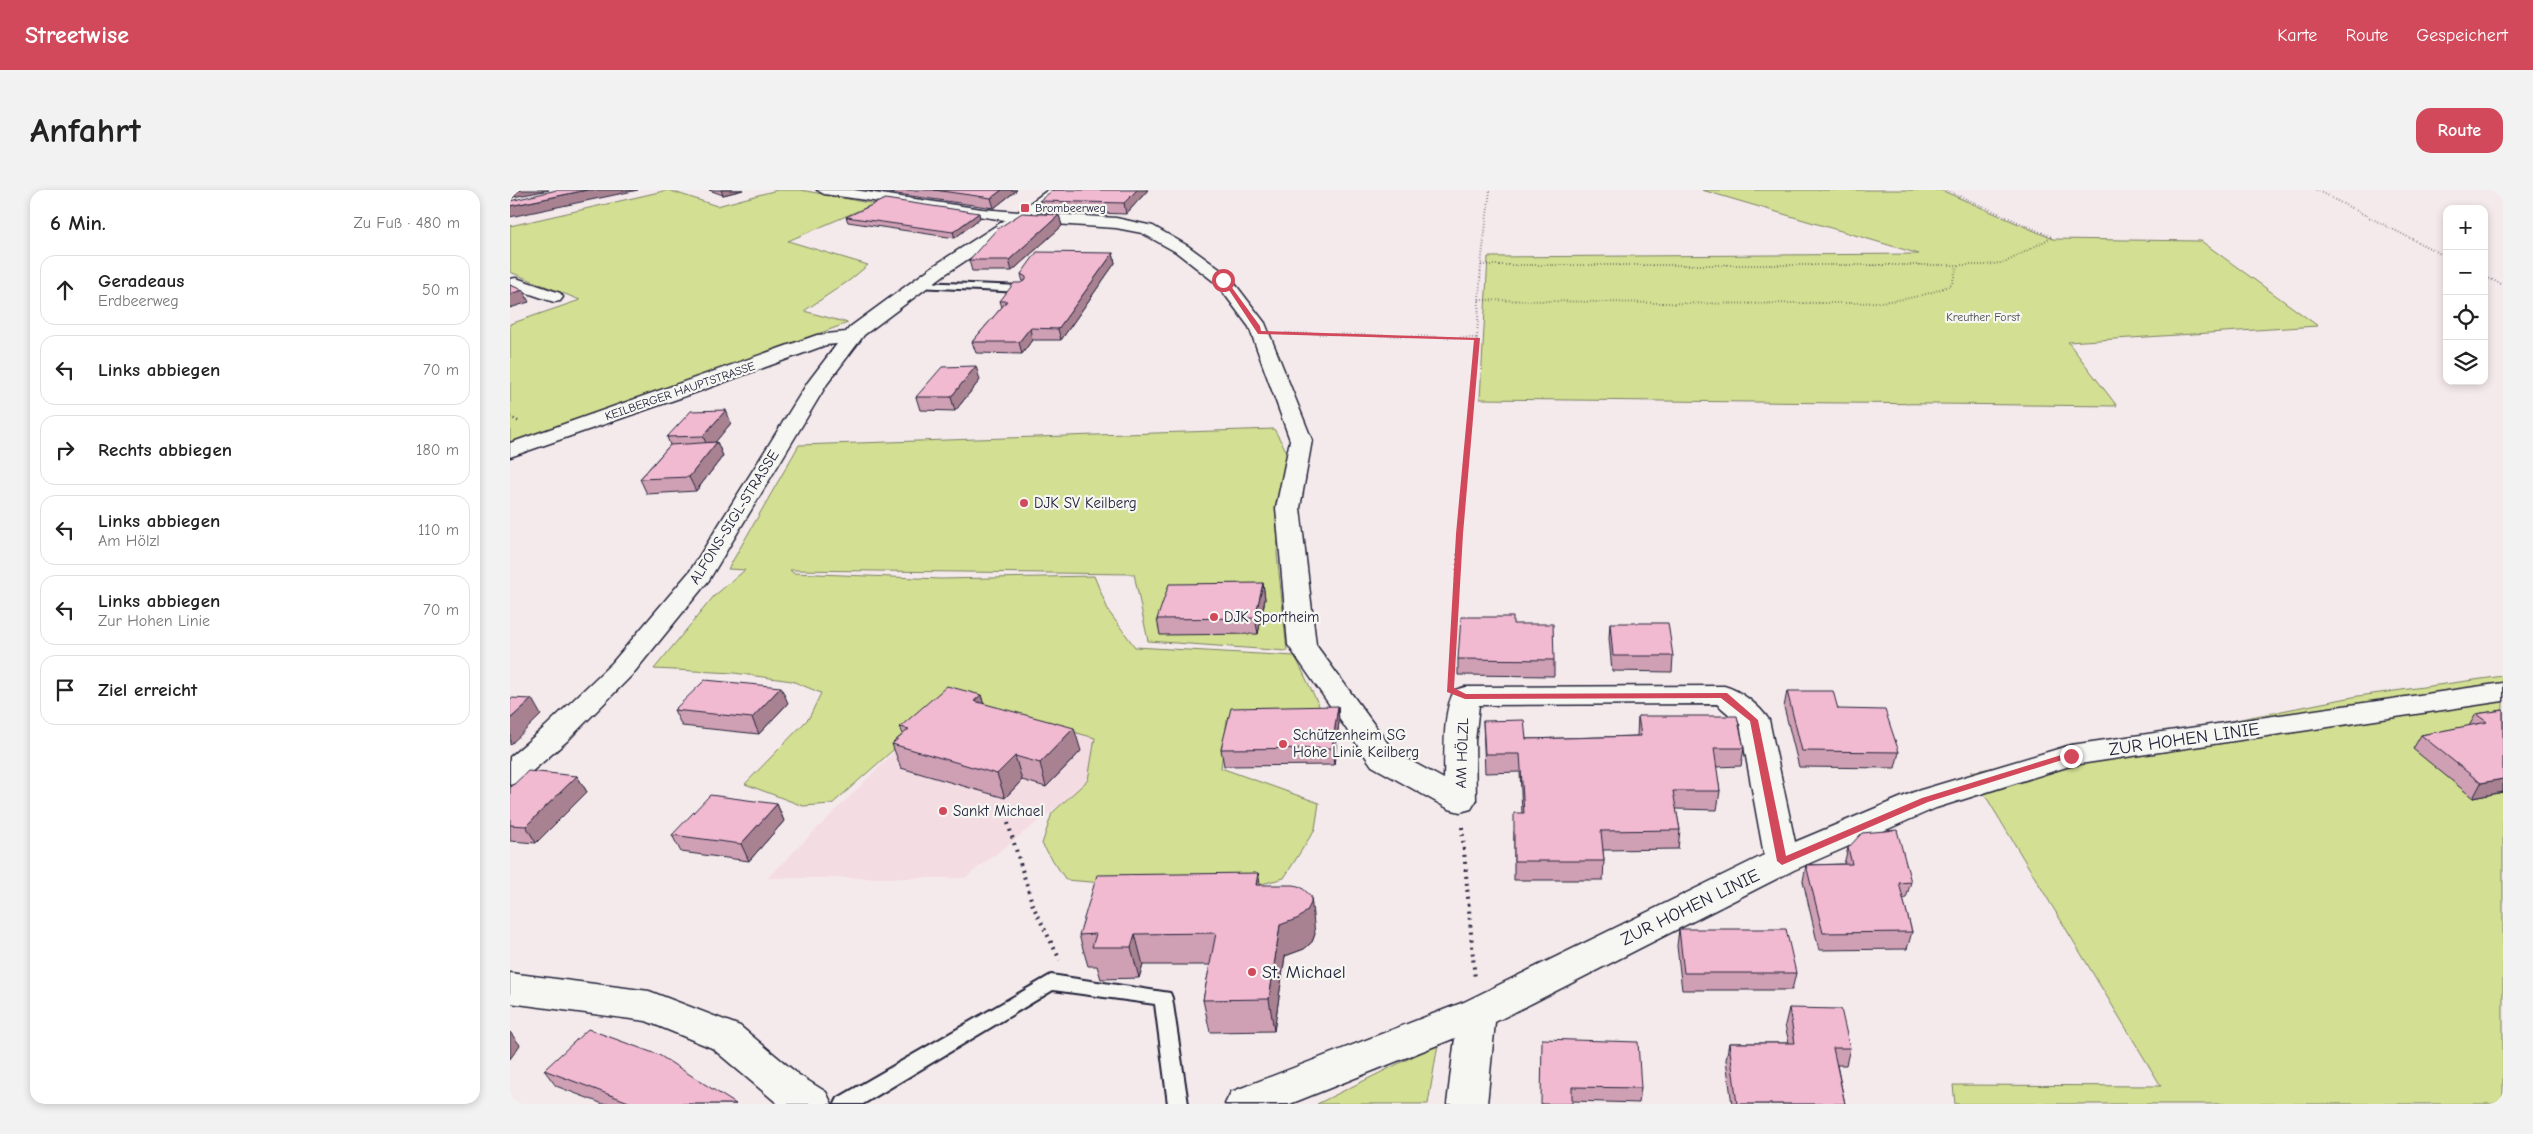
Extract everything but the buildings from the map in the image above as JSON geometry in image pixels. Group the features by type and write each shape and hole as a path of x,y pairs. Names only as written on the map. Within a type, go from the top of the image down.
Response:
{"street":[{"path":"824,190 940,209 1116,223 1147,229 1182,249 1223,280 1258,327 1258,332 1301,440 1288,508 1302,645 1383,759 1460,802"},
{"path":"853,335 919,286 1058,190"},
{"path":"510,204 528,201"},
{"path":"513,284 554,297"},
{"name":"KEILBERGER HAUPTSTRASSE","path":"510,450 694,387 824,339 853,335"},
{"name":"ALFONS-SIGL-STRASSE","path":"510,774 556,734 622,669 700,575 818,382 853,335"},
{"name":"ZUR HOHEN LINIE","path":"1245,1104 1477,1013 1782,861 1925,800 2071,756 2503,692"},
{"name":"AM HÖLZL","path":"1460,802 1460,741 1465,696 1724,695 1754,720 1782,861"},
{"path":"510,988 649,1006 726,1037 785,1087 812,1104"},
{"path":"1467,1104 1477,1013"}],"lane":[{"path":"510,196 514,190"},
{"path":"919,286 1023,288"},
{"path":"846,1104 1051,982 1163,998 1178,1104"}],"path":[{"path":"1465,696 1450,690 1459,534 1489,190"},
{"path":"1481,265 1987,265 2006,262 2012,256 2033,249 2052,237 1946,190"},
{"path":"2316,190 2443,255"},
{"path":"1479,300 1769,304 1909,300 1938,292 1952,284 1957,266"},
{"path":"2488,278 2503,285"},
{"path":"1258,332 1477,338"},
{"path":"1460,802 1477,1013"},
{"path":"1008,823 1033,906 1073,985"}],"shaded area":[{"name":"Sankt Michael","path":"954,693 1137,745 965,878 767,878"}],"green space":[{"path":"668,190 717,206 777,190 801,190 874,204 788,241 868,265 850,280 804,311 848,323 510,445 510,324 580,300 510,272 510,226"},
{"name":"Kreuther Forst","path":"1702,190 1941,190 2053,239 2201,241 2318,326 2068,342 2117,406 1480,399 1488,257 1919,254"},
{"path":"1274,429 1287,452 1277,553 1287,651 1148,641 1134,574 790,570 793,573 941,579 1094,576 1109,612 1135,647 1295,656 1324,716 1227,720 1221,768 1319,803 1315,829 1284,878 1229,893 1066,880 1042,844 1052,813 1088,780 1095,738 952,698 832,804 803,806 745,784 809,718 821,693 792,681 734,673 654,669 714,596 745,570 728,569 799,445"},
{"path":"2503,676 2503,1104 1955,1104 1953,1085 2161,1086 1971,772 2358,696"},
{"path":"1438,1044 1428,1104 1317,1104"}],"place":[{"name":"Brombeerweg","path":"1025,208"},
{"name":"DJK SV Keilberg","path":"1024,503"},
{"name":"DJK Sportheim","path":"1214,617"},
{"name":"Schützenheim SG Hohe Linie Keilberg","path":"1283,744"},
{"name":"Sankt Michael","path":"943,811"},
{"name":"St. Michael","path":"1252,972"}],"route":[{"path":"1223,280 1258,327 1258,332 1477,338 1459,534 1450,690 1465,696 1724,695 1754,720 1782,861 1925,800 2071,756"}]}
